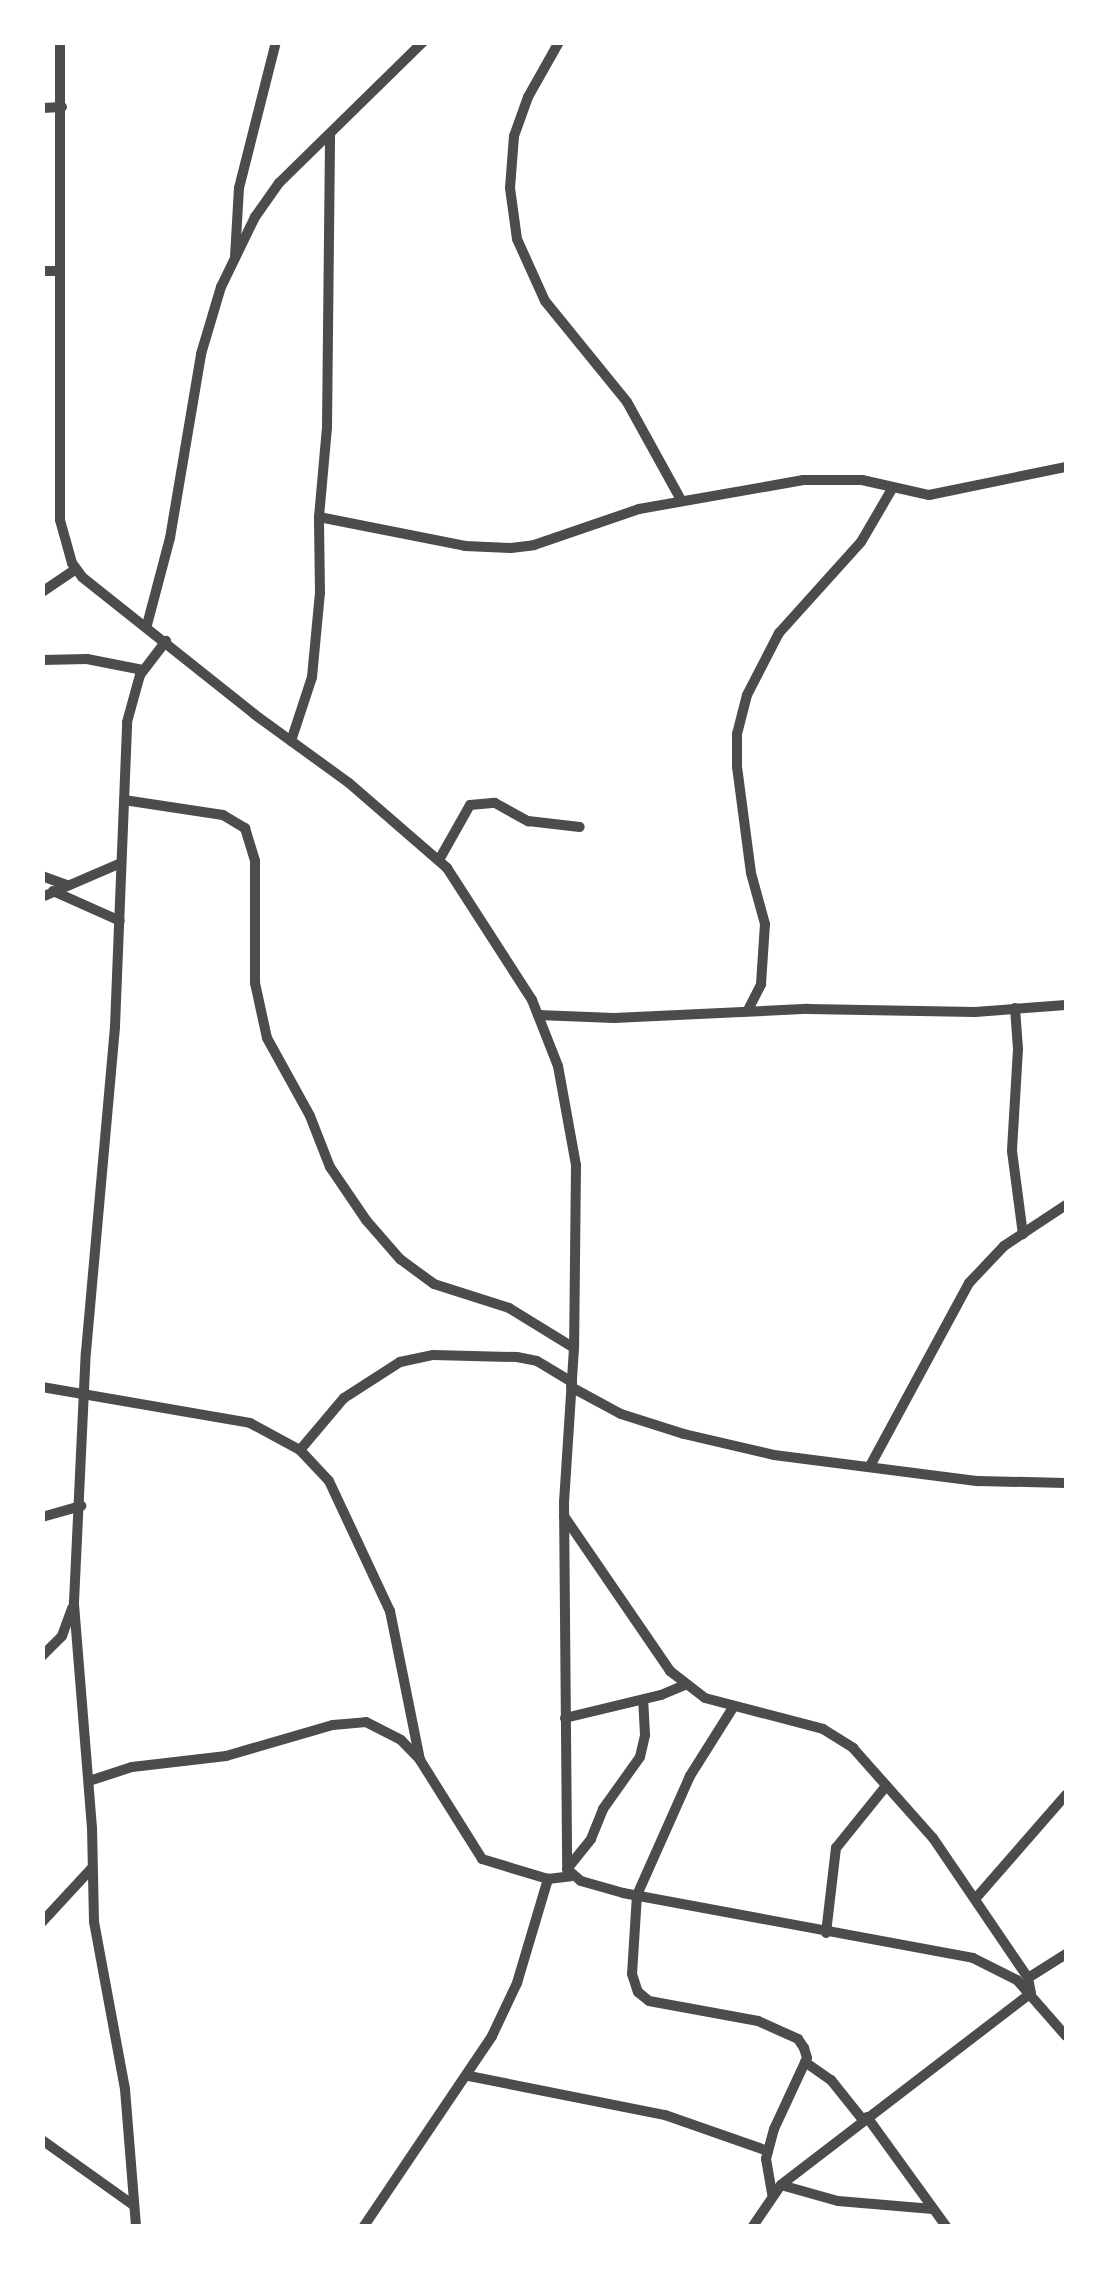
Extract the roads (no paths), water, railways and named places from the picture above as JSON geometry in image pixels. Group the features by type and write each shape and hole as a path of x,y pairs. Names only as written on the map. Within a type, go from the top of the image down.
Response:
{"street":[{"path":"60,42 60,520 76,569 349,783 440,860 482,919 538,1015 558,1066 576,1165 574,1348 564,1515 569,1872"},
{"path":"235,258 239,188 276,42"},
{"path":"147,625 170,538 201,354 235,258 279,183 423,42"},
{"path":"559,42 528,97 514,136 510,188 518,239 546,301 627,402 681,500"},
{"path":"42,108 62,107"},
{"path":"291,741 312,677 320,593 319,517 327,426 330,135"},
{"path":"42,271 60,271"},
{"path":"319,517 465,546 511,548 681,500 842,478 929,495 1066,467"},
{"path":"748,1010 761,984 766,924 751,872 737,767 737,734 747,695 779,633 861,542 892,489"},
{"path":"42,592 76,569"},
{"path":"136,2226 126,2089 94,1922 74,1602 85,1394 120,921 127,722 143,670 166,641"},
{"path":"42,660 87,659 143,670"},
{"path":"124,800 223,815 245,828 255,861 255,983 267,1038 310,1116 330,1167 366,1220 400,1260 434,1284 509,1308 574,1348"},
{"path":"440,860 470,805 484,802 511,809 528,821 580,827"},
{"path":"48,894 121,863"},
{"path":"42,876 67,886"},
{"path":"48,894 120,921"},
{"path":"538,1015 614,1018 748,1010 975,1012 1066,1004"},
{"path":"1015,1008 1018,1049 1012,1152 1023,1234"},
{"path":"870,1466 969,1283 1023,1234 1066,1205"},
{"path":"300,1450 344,1398 400,1362 432,1354 517,1357 537,1361 598,1405 684,1434 774,1455 978,1481 1066,1483"},
{"path":"42,1387 250,1423 300,1450 330,1481 390,1611 420,1760"},
{"path":"42,1517 81,1506"},
{"path":"564,1515 635,1625 670,1670 687,1684 705,1698 823,1728 853,1748 933,1838 1028,1978 1031,1993"},
{"path":"42,1656 62,1636 74,1602"},
{"path":"565,1718 642,1700 687,1684"},
{"path":"88,1781 132,1767 226,1756 353,1720 402,1740 420,1760 482,1858 548,1878 569,1872 592,1840 603,1809 640,1757 645,1735 642,1700"},
{"path":"734,1706 690,1776 637,1895 632,1974 638,1992 649,2002 758,2021 798,2039 805,2062 831,2080 865,2118 946,2226"},
{"path":"826,1933 836,1848 846,1829 886,1786"},
{"path":"976,1898 1066,1795"},
{"path":"42,1922 92,1868"},
{"path":"569,1872 591,1886 972,1958 998,1968 1031,1993 1066,2036"},
{"path":"364,2226 469,2076 517,1983 548,1878"},
{"path":"1028,1978 1066,1954"},
{"path":"753,2226 777,2190 1031,1993"},
{"path":"777,2190 768,2151 805,2062"},
{"path":"469,2076 665,2114 768,2151"},
{"path":"42,2140 133,2205"},
{"path":"777,2190 838,2201 933,2210"}]}
